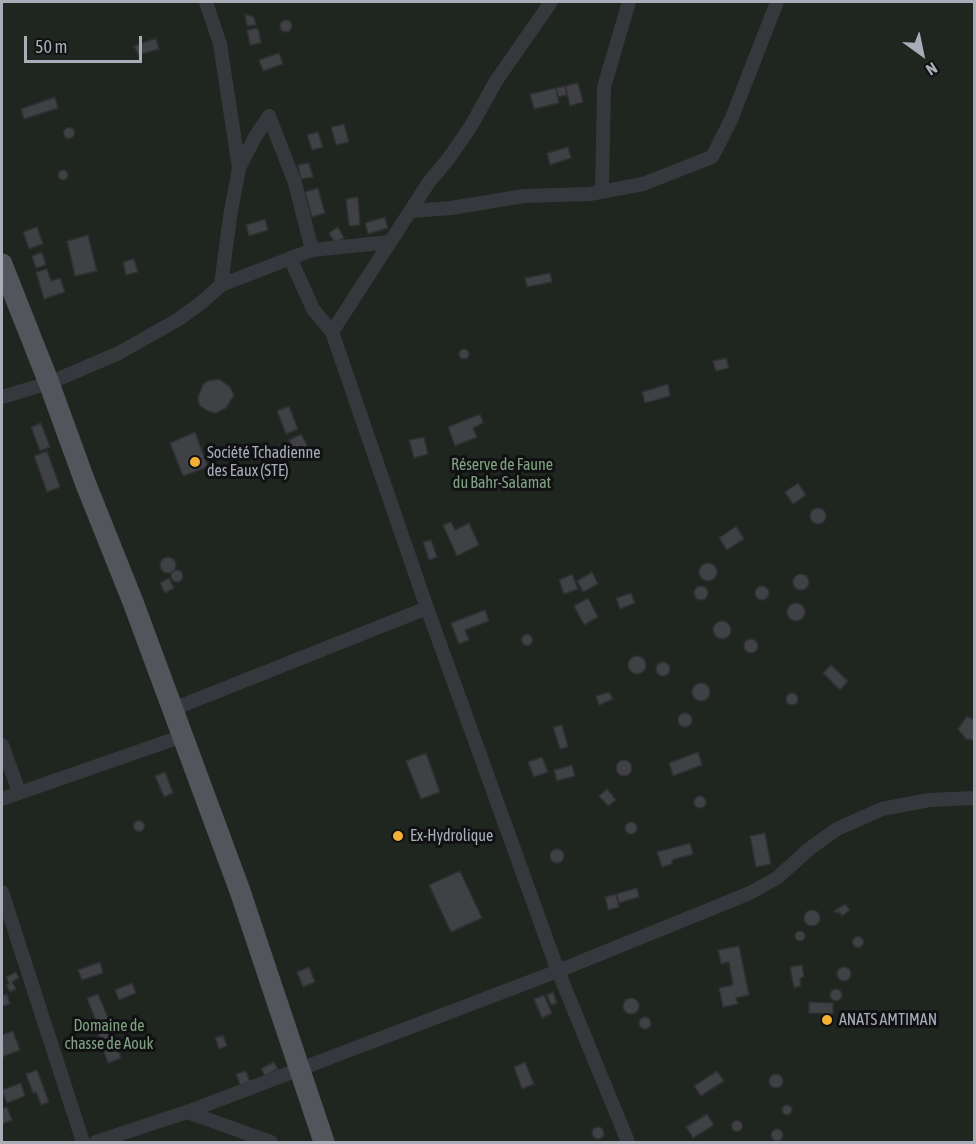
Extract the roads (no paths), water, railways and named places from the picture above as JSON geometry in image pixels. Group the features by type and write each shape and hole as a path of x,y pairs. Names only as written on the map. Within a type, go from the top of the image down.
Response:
{"main road":[{"path":"2,264 173,709 240,891 324,1143"}],"street":[{"path":"206,2 220,44 239,168"},
{"path":"332,332 429,182 471,126 496,81 550,2"},
{"path":"602,192 604,87 629,2"},
{"path":"411,211 451,208 524,196 602,192 642,184 712,157 731,120 777,2"},
{"path":"221,285 239,168 269,116 295,183 312,250"},
{"path":"2,397 49,383 119,353 179,319 221,285 312,250 390,242"},
{"path":"290,258 313,309 332,332 427,608 558,971 628,1143"},
{"path":"173,709 427,608"},
{"path":"2,799 183,736"},
{"path":"2,746 19,792"},
{"path":"96,1143 187,1112 558,971 750,893 777,878 809,849 837,829 882,809 929,800 975,798"},
{"path":"2,892 83,1143"},
{"path":"187,1112 271,1143"}],"place":[{"name":"Société Tchadienne des Eaux (STE)","path":"195,462"},
{"name":"Ex-Hydrolique","path":"398,836"},
{"name":"ANATS AMTIMAN","path":"827,1020"}],"park label":[{"name":"Réserve de Faune du Bahr-Salamat","path":"502,474"},
{"name":"Domaine de chasse de Aouk","path":"109,1035"}]}
